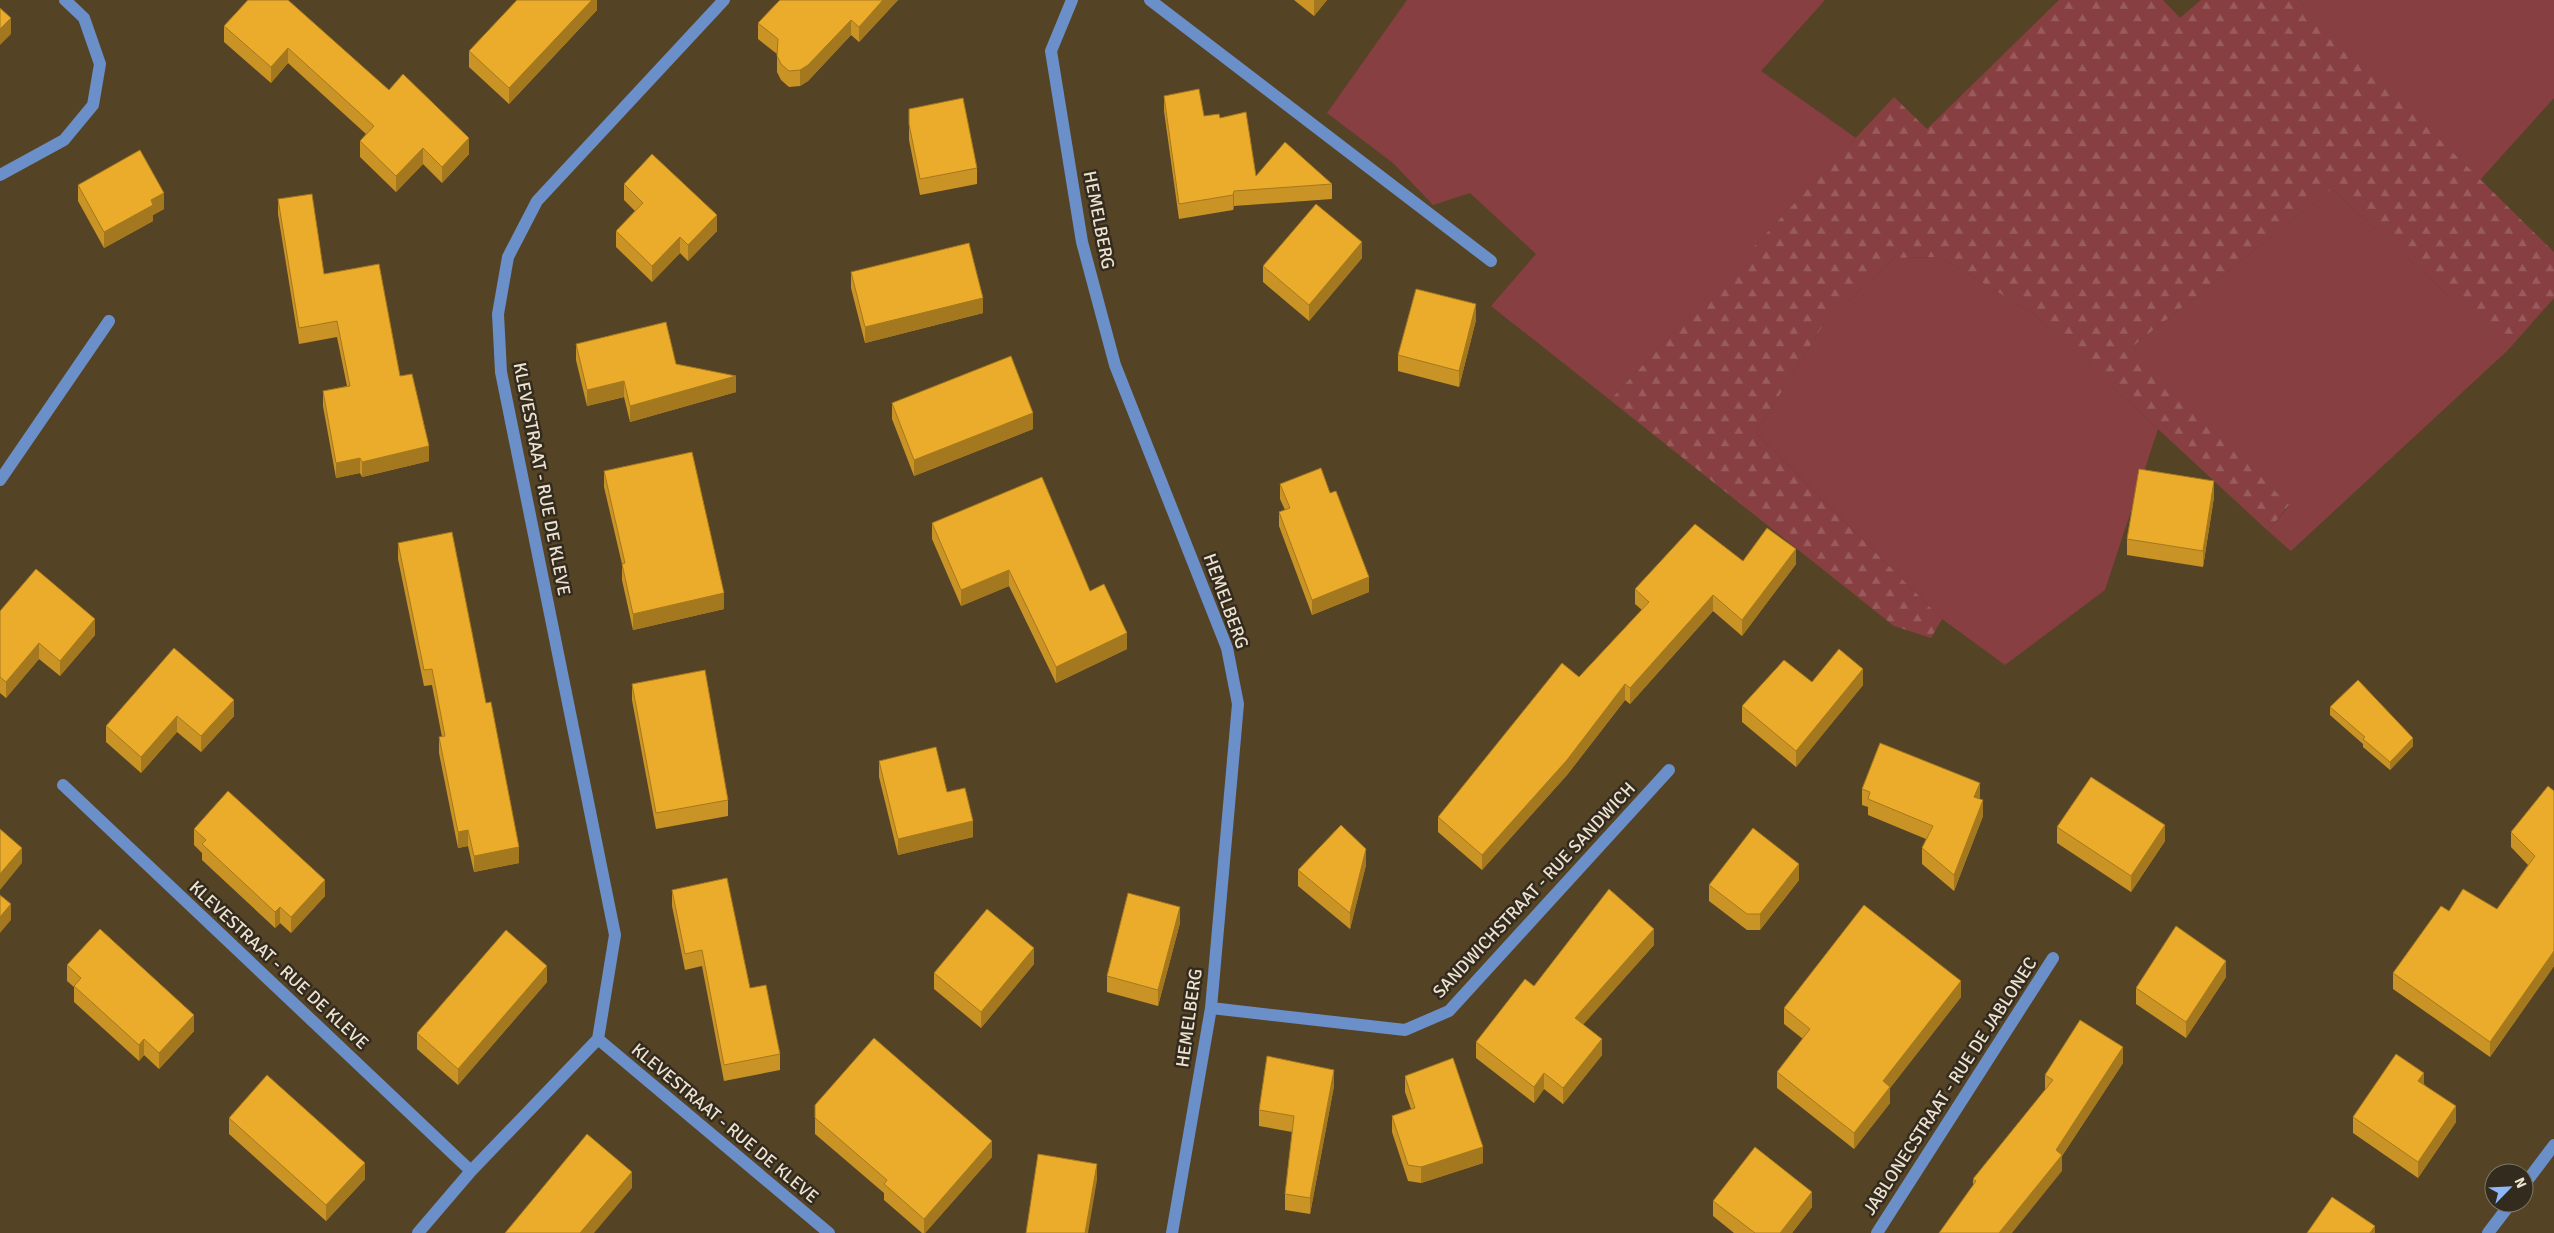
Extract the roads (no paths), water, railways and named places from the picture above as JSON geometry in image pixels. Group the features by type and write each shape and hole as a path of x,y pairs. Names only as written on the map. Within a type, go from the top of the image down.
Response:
{"street":[{"path":"0,175 64,140 93,105 100,64 84,18 65,0"},
{"name":"KLEVESTRAAT - RUE DE KLEVE","path":"724,0 537,201 508,256 498,314 501,372 615,935 598,1039 829,1233"},
{"name":"HEMELBERG","path":"1072,0 1051,51 1082,242 1115,365 1227,648 1238,704 1211,1008 1172,1233"},
{"path":"1150,0 1491,261"},
{"path":"0,480 109,321"},
{"name":"SANDWICHSTRAAT - RUE SANDWICH","path":"1211,1008 1405,1030 1448,1011 1669,770"},
{"name":"KLEVESTRAAT - RUE DE KLEVE","path":"63,785 470,1171"},
{"name":"JABLONECSTRAAT - RUE DE JABLONEC","path":"1877,1233 2053,958"},
{"path":"418,1233 470,1171 598,1039"},
{"path":"2534,1172 2554,1145"},
{"path":"2488,1233 2503,1213"}]}
